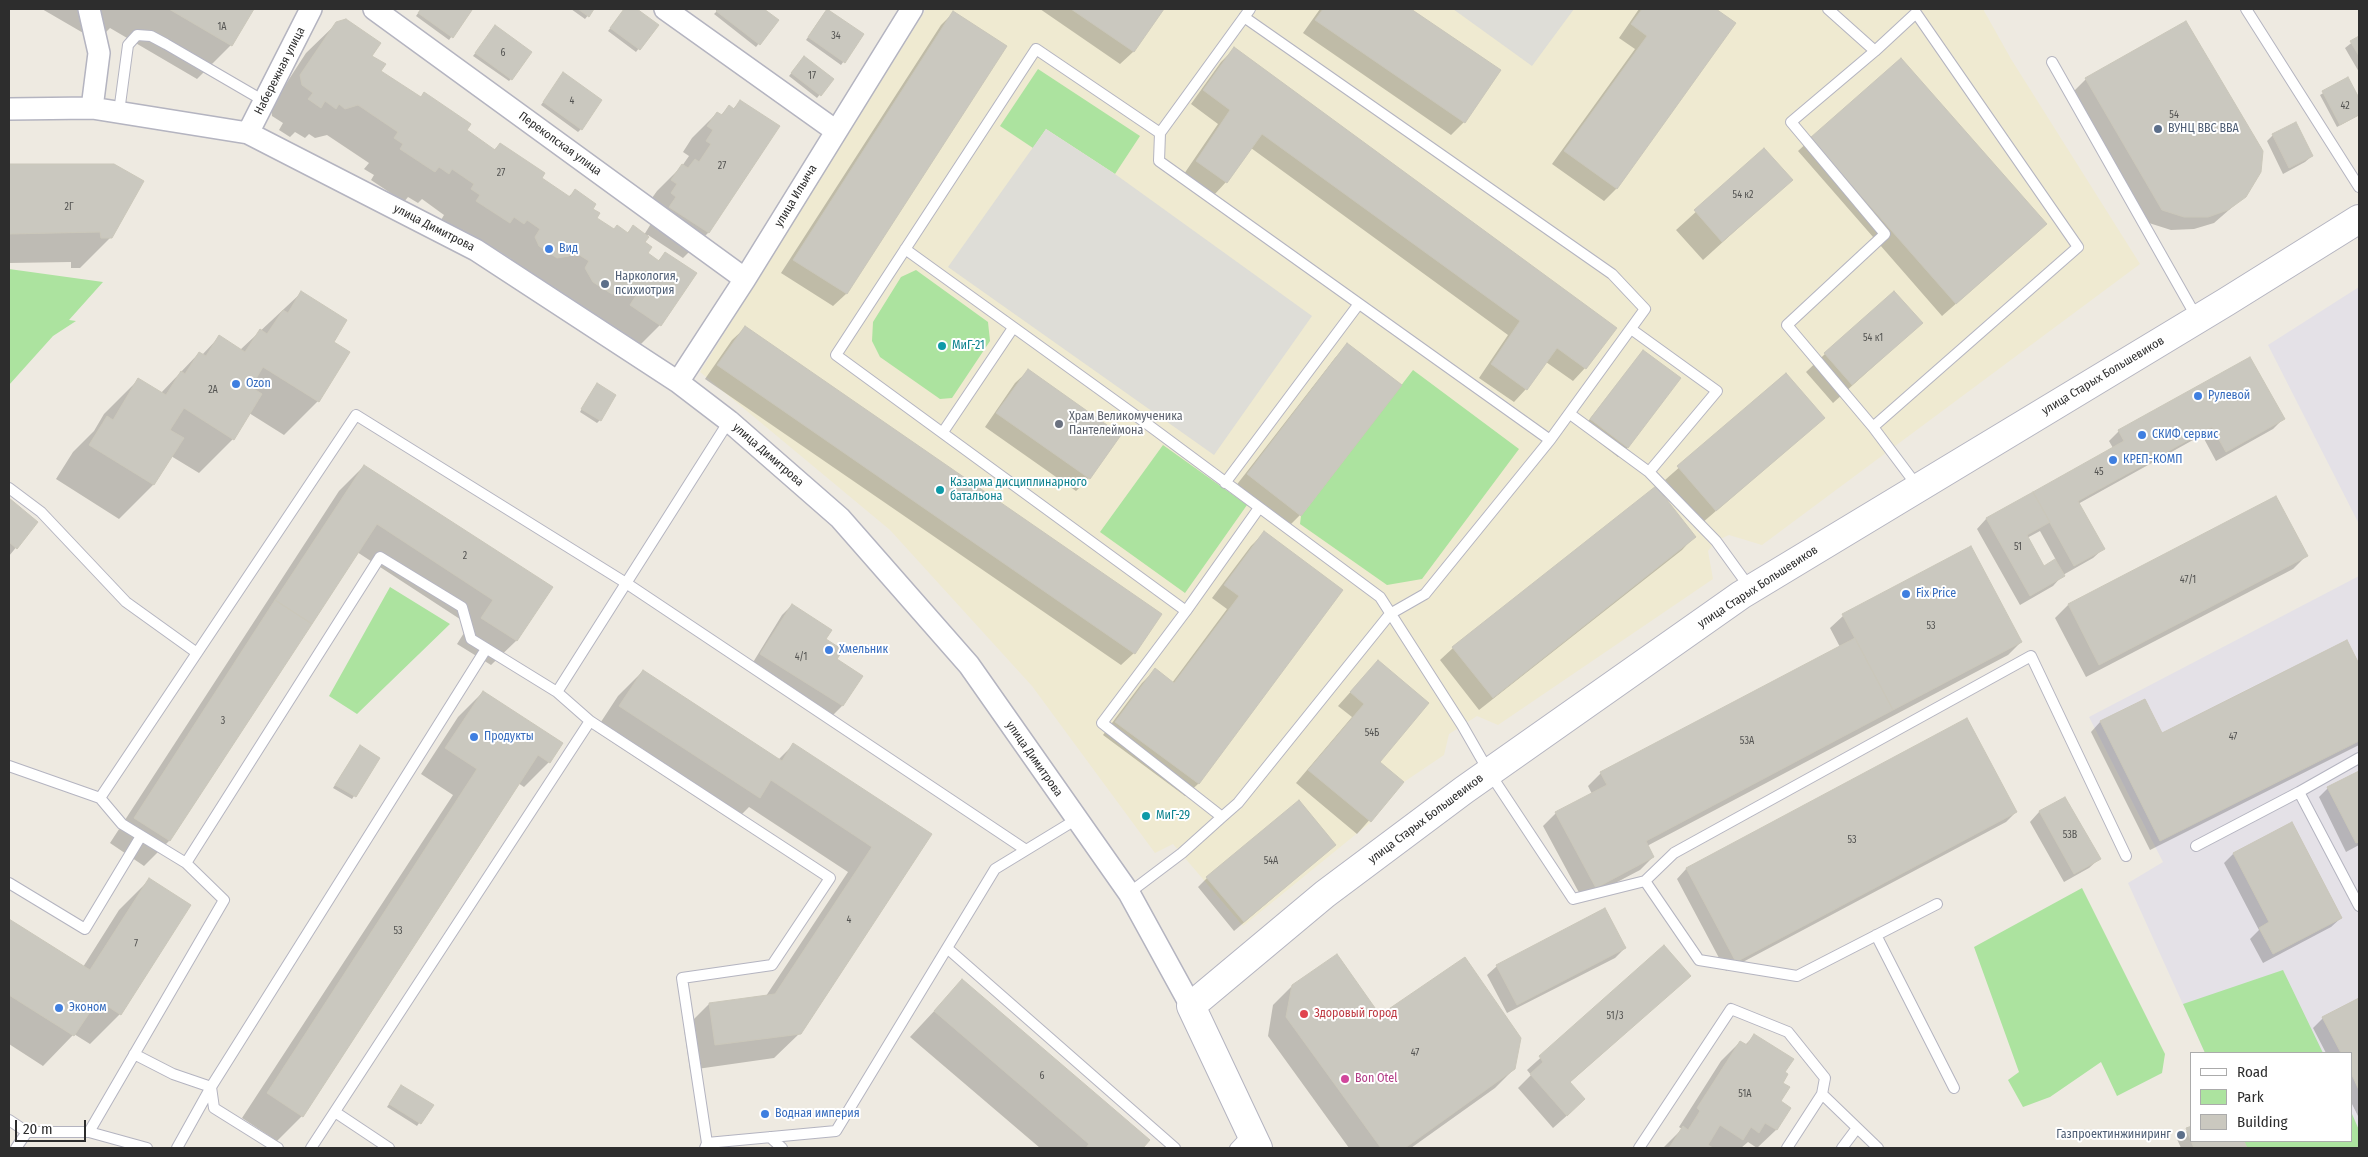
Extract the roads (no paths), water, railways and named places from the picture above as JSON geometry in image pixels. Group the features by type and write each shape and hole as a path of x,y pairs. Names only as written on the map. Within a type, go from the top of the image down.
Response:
{"street":[{"path":"89,9 99,52 92,108"},
{"name":"Набережная улица","path":"248,133 311,9"},
{"name":"Перекопская улица","path":"374,9 745,278"},
{"path":"665,9 836,131"},
{"name":"улица Ильича","path":"678,382 912,9"},
{"name":"улица Димитрова","path":"9,110 92,108 248,133 476,250 678,382 729,421 840,518 969,666 1128,893 1191,1006 1248,1143"},
{"name":"улица Старых Большевиков","path":"1191,1006 1325,894 1489,772 1751,589 2359,219"}],"lane":[{"path":"1828,9 1875,51"},
{"path":"2246,9 2359,188"},
{"path":"1128,893 1182,853 1238,803 1390,614 1425,594 1550,440 1645,309 1612,274 1247,13 1160,133 1159,161 1358,305 1550,440"},
{"path":"1873,427 2078,247 1916,13 1875,51 1791,122 1885,234 1787,325 1873,427 1918,488"},
{"path":"120,112 128,45 137,35 151,36 264,101"},
{"path":"1160,133 1036,50 836,355 1186,611"},
{"path":"2052,62 2198,318"},
{"path":"905,249 1380,597 1489,772 1573,899 1645,881 1674,853 2031,656 2126,856"},
{"path":"1225,484 1358,305"},
{"path":"942,432 1013,328"},
{"path":"1631,329 1717,391 1649,472"},
{"path":"1570,414 1649,472 1716,540 1751,589"},
{"path":"100,798 356,415 626,584 1026,850"},
{"path":"557,692 729,421"},
{"path":"9,488 42,512 126,602 197,653"},
{"path":"1222,817 1102,723 1186,611 1259,508"},
{"path":"186,863 380,557 462,607 471,639 557,692 590,721 830,878 772,965 682,978 706,1146 770,1137 836,1131 995,869 1077,819"},
{"path":"177,1148 211,1087 486,648"},
{"path":"311,1148 590,721"},
{"path":"2196,846 2359,758"},
{"path":"9,766 100,798 122,824 186,863 224,900 89,1132"},
{"path":"2299,792 2359,906"},
{"path":"9,883 85,929 141,836"},
{"path":"1645,881 1699,960 1797,976 1937,904"},
{"path":"1876,935 1954,1088"},
{"path":"947,948 1174,1148"},
{"path":"1639,1148 1731,1009 1788,1032 1825,1078 1822,1094 1787,1148"},
{"path":"134,1054 173,1074 211,1087"},
{"path":"211,1087 214,1108 278,1148"},
{"path":"1822,1094 1878,1148"},
{"path":"335,1112 389,1148"},
{"path":"9,1120 27,1132 89,1132 147,1148"},
{"path":"1842,1148 1856,1128"},
{"path":"16,1148 27,1132"},
{"path":"770,1137 782,1148"}],"place":[{"name":"ВУНЦ ВВС ВВА","path":"2158,129"},
{"name":"Вид","path":"549,249"},
{"name":"Наркология, психиотрия","path":"605,284"},
{"name":"МиГ-21","path":"942,346"},
{"name":"Ozon","path":"236,384"},
{"name":"Рулевой","path":"2198,396"},
{"name":"Храм Великомученика Пантелеймона","path":"1059,424"},
{"name":"СКИФ сервис","path":"2142,435"},
{"name":"КРЕП-КОМП","path":"2113,460"},
{"name":"Казарма дисциплинарного батальона","path":"940,490"},
{"name":"Fix Price","path":"1906,594"},
{"name":"Хмельник","path":"829,650"},
{"name":"Продукты","path":"474,737"},
{"name":"МиГ-29","path":"1146,816"},
{"name":"Эконом","path":"59,1008"},
{"name":"Здоровый город","path":"1304,1014"},
{"name":"Bon Otel","path":"1345,1079"},
{"name":"Водная империя","path":"765,1114"},
{"name":"Газпроектинжиниринг","path":"2181,1135"}]}
